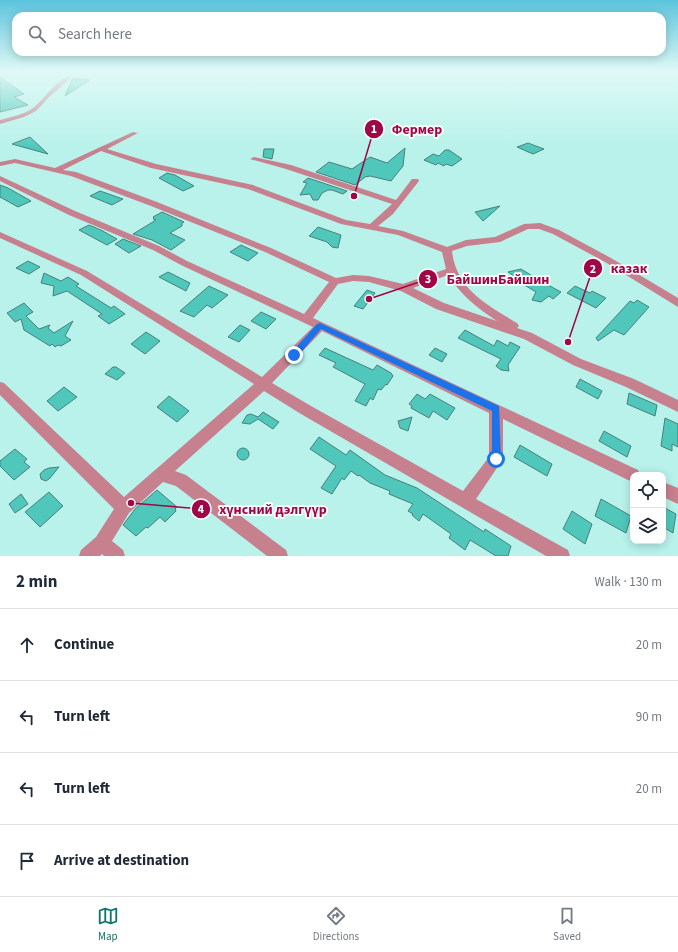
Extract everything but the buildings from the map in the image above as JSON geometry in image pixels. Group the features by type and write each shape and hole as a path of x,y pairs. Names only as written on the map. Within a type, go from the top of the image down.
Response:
{"street":[{"path":"0,122 22,116 34,110 46,97"},
{"path":"56,170 135,133"},
{"path":"101,149 154,166 250,188 344,222 400,233 447,250 466,243 497,240 528,226 540,226 556,232 608,260 678,303"},
{"path":"254,159 288,167 398,203"},
{"path":"0,164 16,161 73,174 154,204 268,250 335,281 353,278 369,279 404,288 440,306 528,336"},
{"path":"0,178 72,213 156,248 184,263 306,319 630,473"},
{"path":"370,228 390,212 416,181"},
{"path":"0,235 84,273 263,384 562,556"},
{"path":"447,250 450,271 466,294 495,315 528,336 577,362 678,406"},
{"path":"404,288 450,271"},
{"path":"306,319 335,281"},
{"path":"87,556 102,542 124,508 263,384 294,355 320,326"},
{"path":"0,387 124,508"},
{"path":"465,500 496,459 496,409"},
{"path":"160,476 169,476 181,480 280,556"},
{"path":"666,490 678,496"},
{"path":"102,542 117,556"}],"place":[{"name":"Фермер","path":"354,196"},
{"name":"БайшинБайшин","path":"369,299"},
{"name":"казак","path":"568,342"},
{"name":"хүнсний дэлгүүр","path":"131,503"}],"route":[{"path":"294,355 320,326 496,409 496,459"}]}
